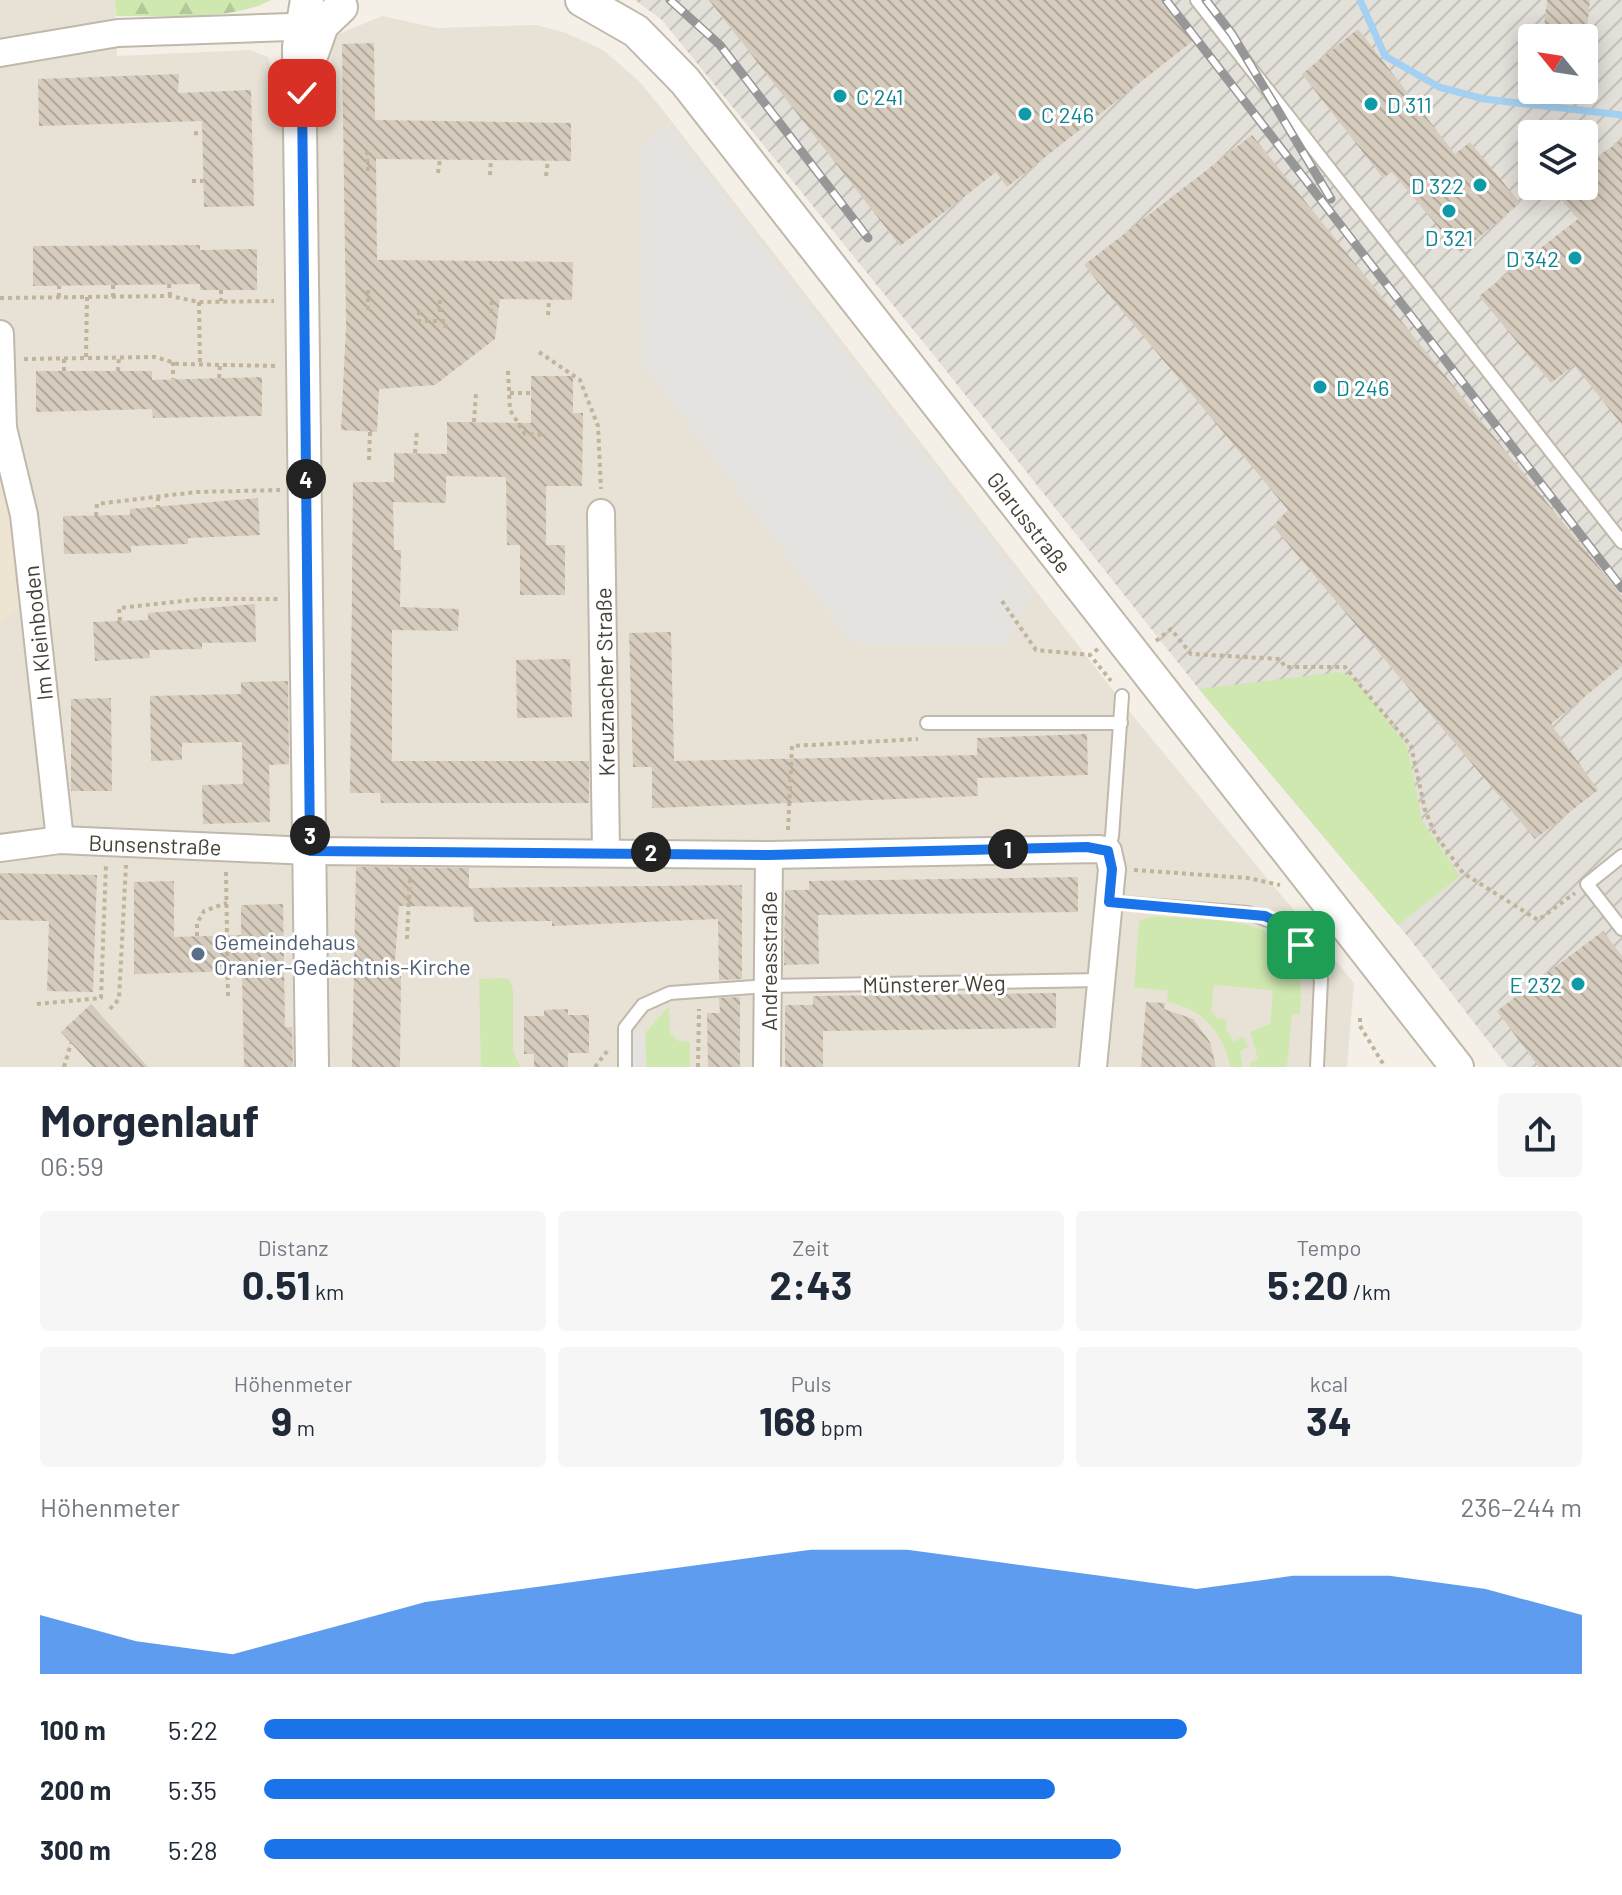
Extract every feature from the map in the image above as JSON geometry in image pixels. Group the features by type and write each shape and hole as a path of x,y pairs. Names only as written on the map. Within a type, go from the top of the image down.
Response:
{"street":[{"name":"Glarusstraße","path":"582,0 636,31 685,81 1457,1067"},
{"path":"0,53 118,33 326,10 302,93 312,1067"},
{"name":"Im Kleinboden","path":"0,334 1,428 24,515 60,840"},
{"name":"Kreuznacher Straße","path":"601,513 606,851"},
{"name":"Bunsenstraße","path":"0,848 60,840 310,851 778,854 1087,847 1110,860"},
{"name":"Andreasstraße","path":"767,1067 768,986 778,854"},
{"path":"1093,1067 1109,902 1110,860"}],"lane":[{"path":"1197,0 1622,542"},
{"path":"1110,860 1122,696"},
{"path":"927,723 1121,723"},
{"path":"1622,856 1587,884 1622,929"},
{"path":"1109,902 1265,916 1287,927 1321,979 1317,1067"},
{"path":"1301,945 1339,916"},
{"name":"Münsterer Weg","path":"625,1067 625,1028 643,1005 670,993 768,986 1101,980"}],"path":[{"path":"194,133 202,134"},
{"path":"367,151 368,172"},
{"path":"438,173 440,159"},
{"path":"490,175 491,159"},
{"path":"546,176 548,160"},
{"path":"192,181 203,181"},
{"path":"169,284 170,296"},
{"path":"113,285 113,297"},
{"path":"59,286 59,297"},
{"path":"221,290 221,301"},
{"path":"368,290 368,310"},
{"path":"0,298 170,296 199,302 304,301"},
{"path":"86,357 87,297"},
{"path":"440,298 440,312"},
{"path":"491,313 492,299"},
{"path":"548,315 549,300"},
{"path":"199,302 200,364"},
{"path":"419,311 419,321 446,321 445,330"},
{"path":"539,352 580,380 598,426 601,513"},
{"path":"118,371 119,357"},
{"path":"1,359 155,357 200,364 304,367"},
{"path":"64,358 64,371"},
{"path":"173,362 173,379"},
{"path":"219,378 220,364"},
{"path":"508,371 510,410 525,434 546,435"},
{"path":"474,422 476,393"},
{"path":"509,393 531,393"},
{"path":"415,453 417,430"},
{"path":"369,460 370,431"},
{"path":"96,516 97,504 223,491 306,489"},
{"path":"222,500 223,491"},
{"path":"158,497 158,508"},
{"path":"120,621 119,608 175,602 307,599"},
{"path":"1002,601 1036,650 1090,655"},
{"path":"175,602 175,612"},
{"path":"1159,639 1171,629 1191,654 1280,659 1285,667 1345,667 1411,746 1425,810 1435,834 1463,873 1538,920 1587,884"},
{"path":"778,854 792,746 918,740 927,723"},
{"path":"37,1004 101,998 117,842"},
{"path":"110,1009 119,999 117,842"},
{"path":"226,847 228,998"},
{"path":"407,939 411,851"},
{"path":"1110,860 1248,878 1287,887"},
{"path":"197,936 197,923 204,911 227,903"},
{"path":"698,1067 699,1008 713,1008"},
{"path":"1360,1018 1360,1026 1385,1067"},
{"path":"64,1067 71,1043"}],"shaded area":[{"path":"0,0 115,0 117,56 250,50 268,57 275,84 327,81 333,43 339,34 382,16 437,28 536,25 566,33 603,50 638,80 662,109 1133,716 1354,983 1347,1067 0,1067"},
{"path":"635,0 1622,0 1622,1067 1508,1067 1409,938 1199,689 662,20"},
{"path":"669,124 1032,592 1007,644 852,643 642,362 640,149"},
{"path":"0,448 26,602 0,624"},
{"path":"625,1033 645,1033 646,1067 625,1067"}],"green space":[{"path":"115,0 271,0 236,12 116,16"},
{"path":"1339,672 1354,678 1407,746 1422,821 1460,876 1398,925 1199,689"},
{"path":"1154,916 1236,923 1259,929 1278,939 1292,956 1300,980 1300,1014 1292,1014 1287,1067 1251,1067 1250,1062 1258,1059 1250,1032 1270,1024 1273,990 1214,985 1211,1011 1218,1019 1226,1019 1226,1029 1234,1042 1243,1036 1248,1046 1240,1052 1243,1067 1230,1067 1223,1043 1201,1016 1167,1002 1168,991 1134,987 1139,921"},
{"path":"479,979 510,980 513,989 513,1050 520,1067 481,1067"},
{"path":"669,1006 670,1033 678,1041 690,1042 690,1067 646,1067 645,1033"}],"building":[{"path":"709,0 1162,0 1194,40 1007,187 996,172 900,246"},
{"path":"1547,0 1590,0 1587,24 1544,24"},
{"path":"1358,29 1455,154 1470,142 1520,203 1460,253 1392,172 1383,178 1302,74"},
{"path":"374,43 375,120 571,123 571,161 376,159 377,260 573,262 572,300 500,299 495,339 435,385 379,389 377,432 341,430 346,326 342,44"},
{"path":"179,74 178,93 251,90 254,206 204,207 202,121 39,126 38,79"},
{"name":"D 246","path":"1252,135 1622,596 1622,666 1551,724 1598,790 1535,839 1273,526 1288,510 1084,265"},
{"name":"D 342","path":"1622,140 1622,425 1574,365 1551,383 1479,296 1578,219 1561,200 1598,200 1598,156"},
{"path":"200,245 200,250 257,249 257,290 200,290 200,284 33,286 33,246"},
{"path":"36,371 152,371 152,380 262,377 262,416 153,418 152,409 36,412"},
{"path":"531,376 573,376 573,413 583,413 582,486 546,486 546,545 565,545 565,595 520,595 520,545 507,545 506,477 446,476 446,503 393,502 394,550 401,550 400,607 459,609 458,631 392,630 392,761 589,761 589,803 381,803 380,793 350,793 353,482 394,482 394,453 447,454 447,422 531,423"},
{"path":"258,498 260,535 188,538 188,544 131,546 131,553 64,554 63,516 130,515 130,509"},
{"path":"255,604 256,642 202,643 202,649 149,650 150,658 95,661 93,622 148,620 148,613"},
{"path":"671,632 674,761 977,755 977,738 1087,734 1088,775 977,778 978,796 652,808 652,767 633,767 629,633"},
{"path":"570,659 572,717 517,718 516,660"},
{"path":"288,681 289,764 269,765 270,822 203,824 202,785 243,784 242,742 182,743 182,760 151,761 150,696 241,694 241,682"},
{"path":"111,698 112,791 71,791 71,699"},
{"path":"356,867 469,868 469,888 742,885 742,979 719,980 718,919 552,926 552,921 474,922 473,907 399,906 394,974 401,974 400,1067 352,1067"},
{"path":"0,873 97,875 93,992 47,991 49,921 0,920"},
{"path":"1078,877 1078,912 818,915 819,964 784,965 785,890 809,890 809,881"},
{"path":"174,881 174,937 241,935 241,905 283,904 285,1027 292,1027 293,1067 244,1067 242,971 134,974 134,882"},
{"name":"E 232","path":"1603,931 1622,956 1622,1067 1539,1067 1497,1011"},
{"path":"1056,993 1056,1028 823,1031 823,1067 785,1067 785,1005 813,1005 813,996"},
{"path":"740,997 740,1067 708,1067 707,1013 720,1013 719,998"},
{"path":"1146,1002 1165,1003 1164,1009 1193,1019 1210,1042 1216,1067 1141,1067"},
{"path":"91,1004 148,1067 93,1067 61,1032"},
{"path":"568,1009 568,1015 589,1015 589,1053 568,1053 568,1067 534,1067 534,1054 524,1054 524,1016 544,1016 544,1010"}],"waterway":[{"path":"1360,0 1385,56 1439,87 1484,99 1622,115"}],"railway":[{"path":"670,0 720,45 868,238"},
{"path":"1166,0 1622,588"},
{"path":"1206,0 1232,34 1331,199"}],"place":[{"name":"C 241","path":"840,96"},
{"name":"D 311","path":"1371,104"},
{"name":"C 246","path":"1025,114"},
{"name":"D 322","path":"1480,185"},
{"name":"D 321","path":"1449,211"},
{"name":"D 342","path":"1575,258"},
{"name":"D 246","path":"1320,387"},
{"name":"Gemeindehaus Oranier-Gedächtnis-Kirche","path":"198,954"},
{"name":"E 232","path":"1578,984"}],"route":[{"path":"302,93 310,851 606,851 769,855 1087,847 1108,851 1111,858 1109,902 1265,916 1287,927 1301,945"}]}
